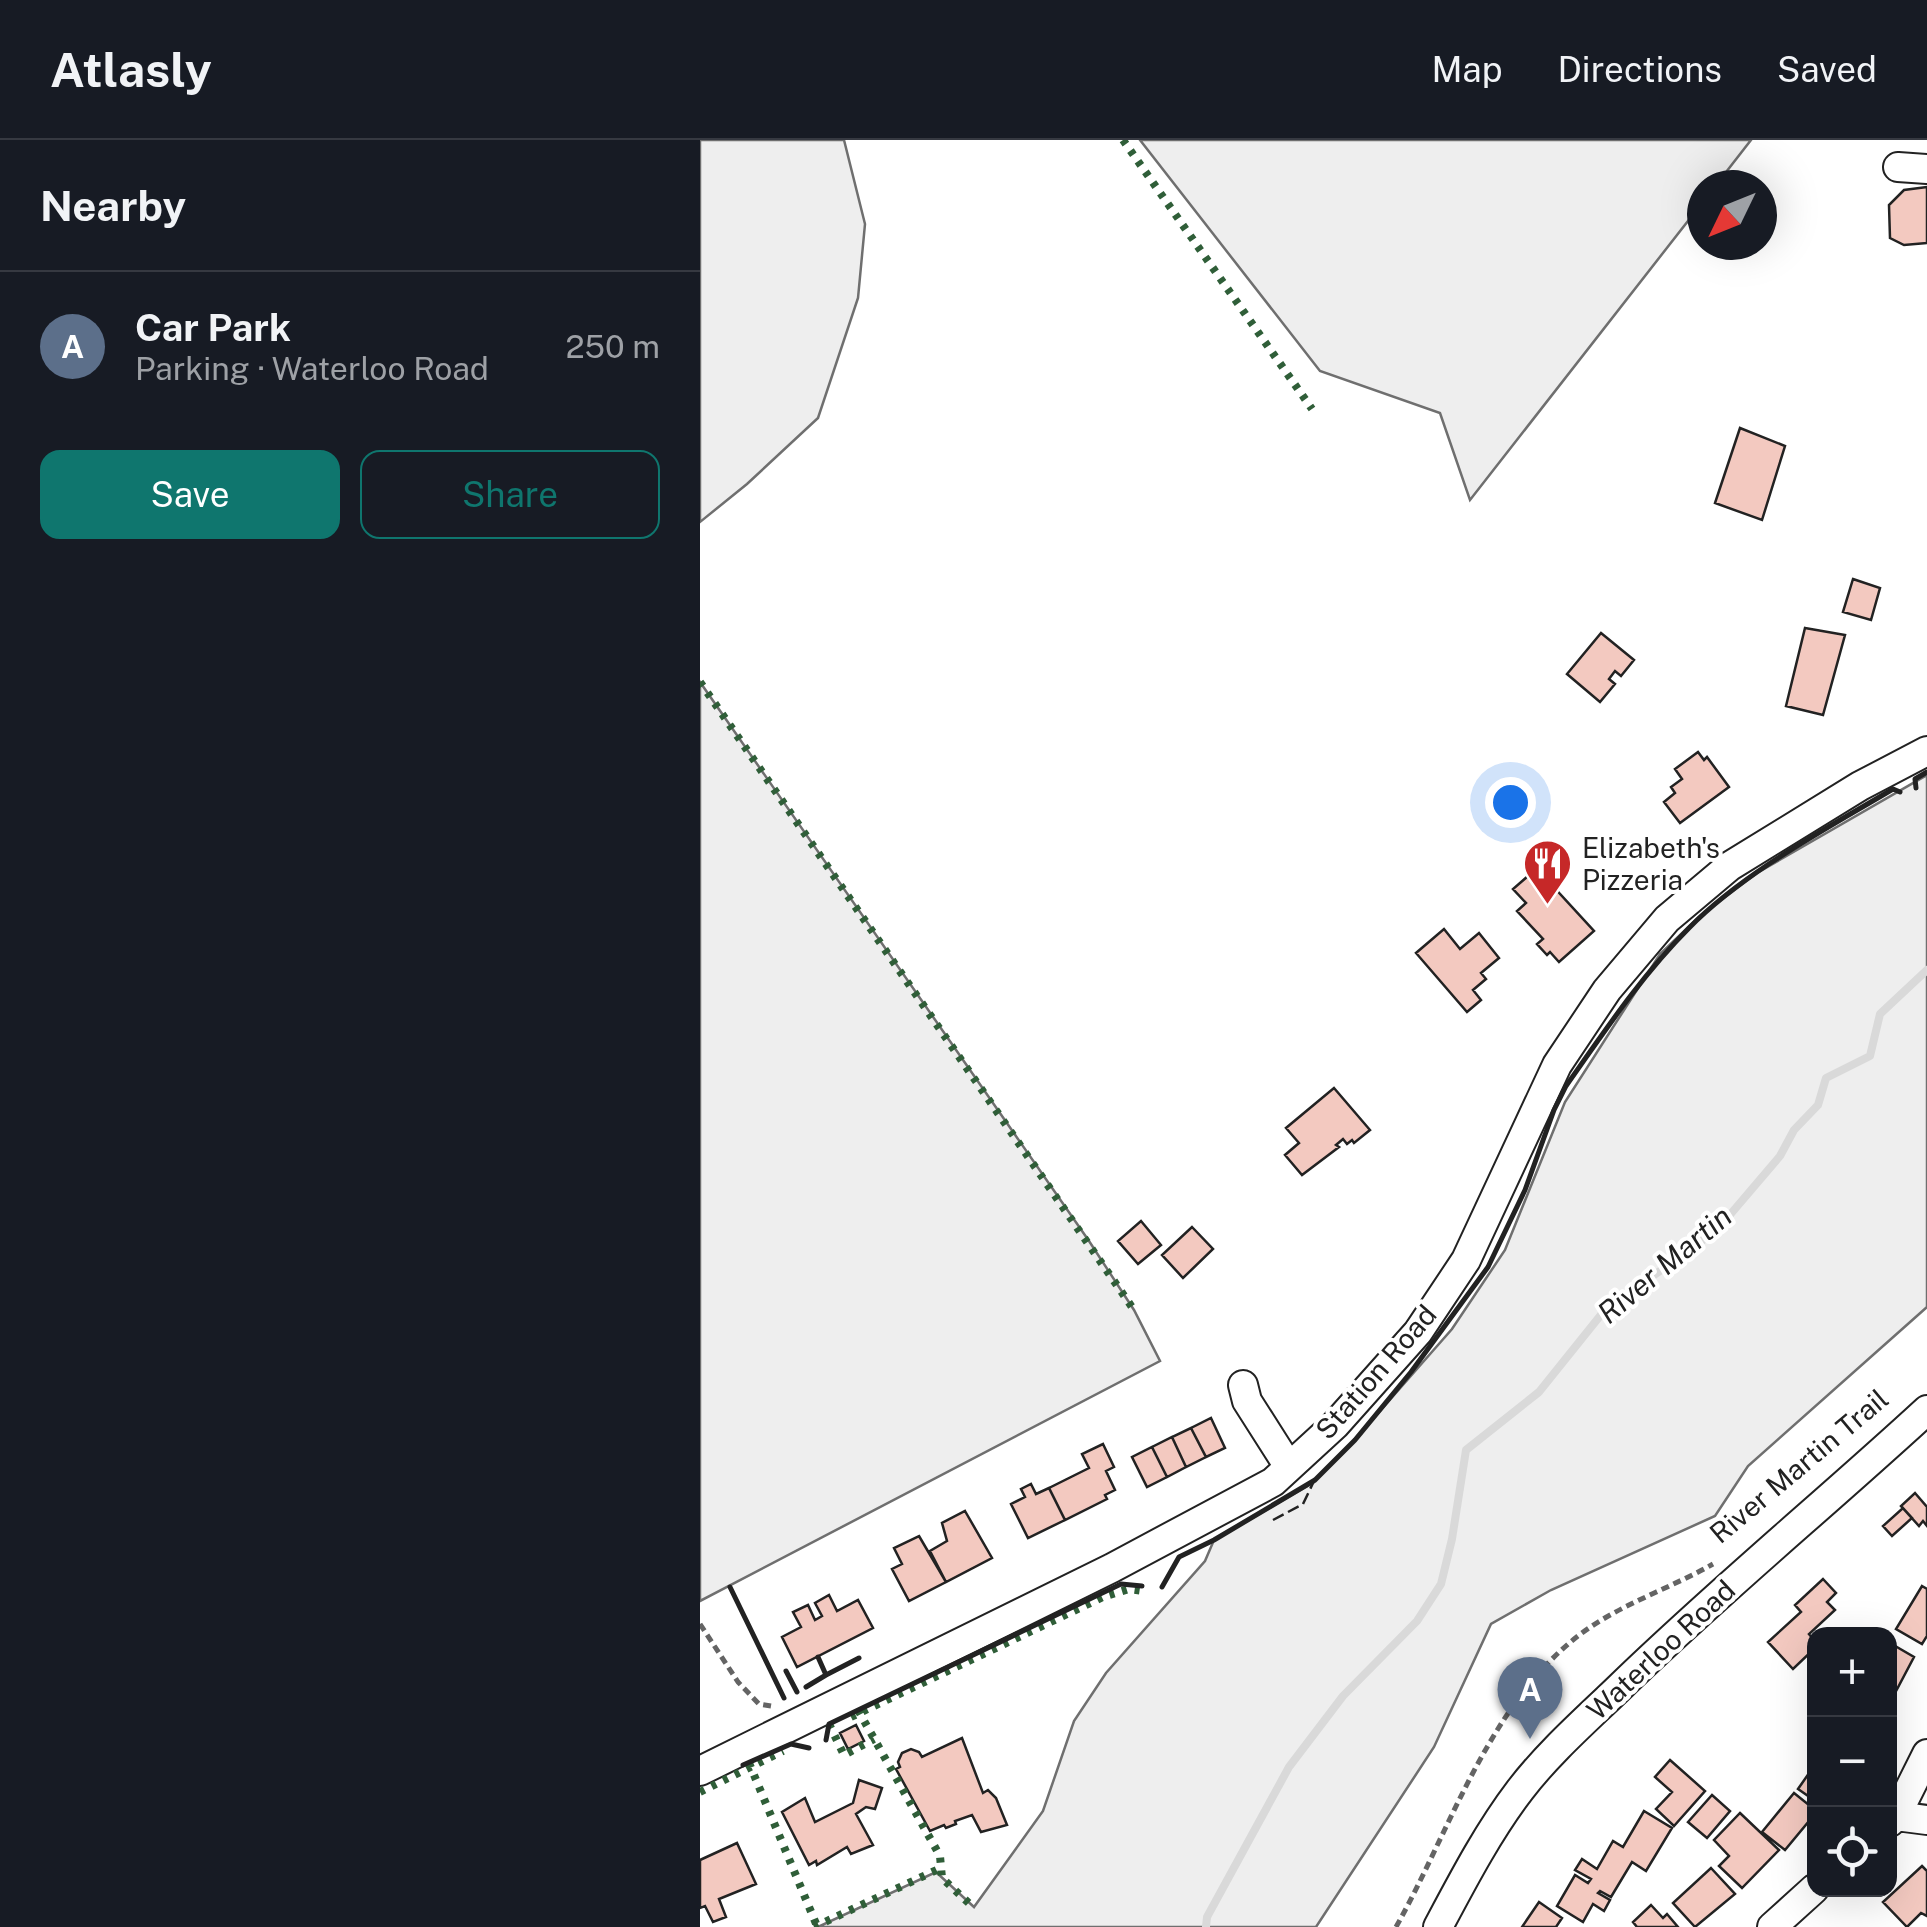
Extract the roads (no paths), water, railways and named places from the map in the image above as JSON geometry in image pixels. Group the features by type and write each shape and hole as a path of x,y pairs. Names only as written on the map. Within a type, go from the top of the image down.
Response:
{"street":[{"path":"1898,166 1927,169"},
{"name":"Station Road","path":"700,1771 1112,1568 1273,1482 1335,1425 1418,1332 1466,1260 1557,1065 1608,990 1668,919 1730,866 1927,751"},
{"path":"1243,1385 1247,1401 1289,1468"},
{"name":"Waterloo Road","path":"1438,1927 1472,1864 1521,1789 1582,1724 1701,1608 1825,1504 1927,1410"},
{"path":"1897,1811 1927,1754"},
{"path":"1897,1819 1927,1820"},
{"path":"1772,1927 1807,1895"}],"waterway":[{"name":"River Martin","path":"1206,1927 1207,1917 1289,1767 1343,1696 1417,1621 1441,1584 1466,1450 1539,1392 1604,1311 1717,1230 1818,1105 1826,1078 1870,1056 1880,1014 1927,970"}],"place":[{"name":"Elizabeth's Pizzeria","path":"1547,906"},
{"name":"Car Park","path":"1530,1739"}]}
